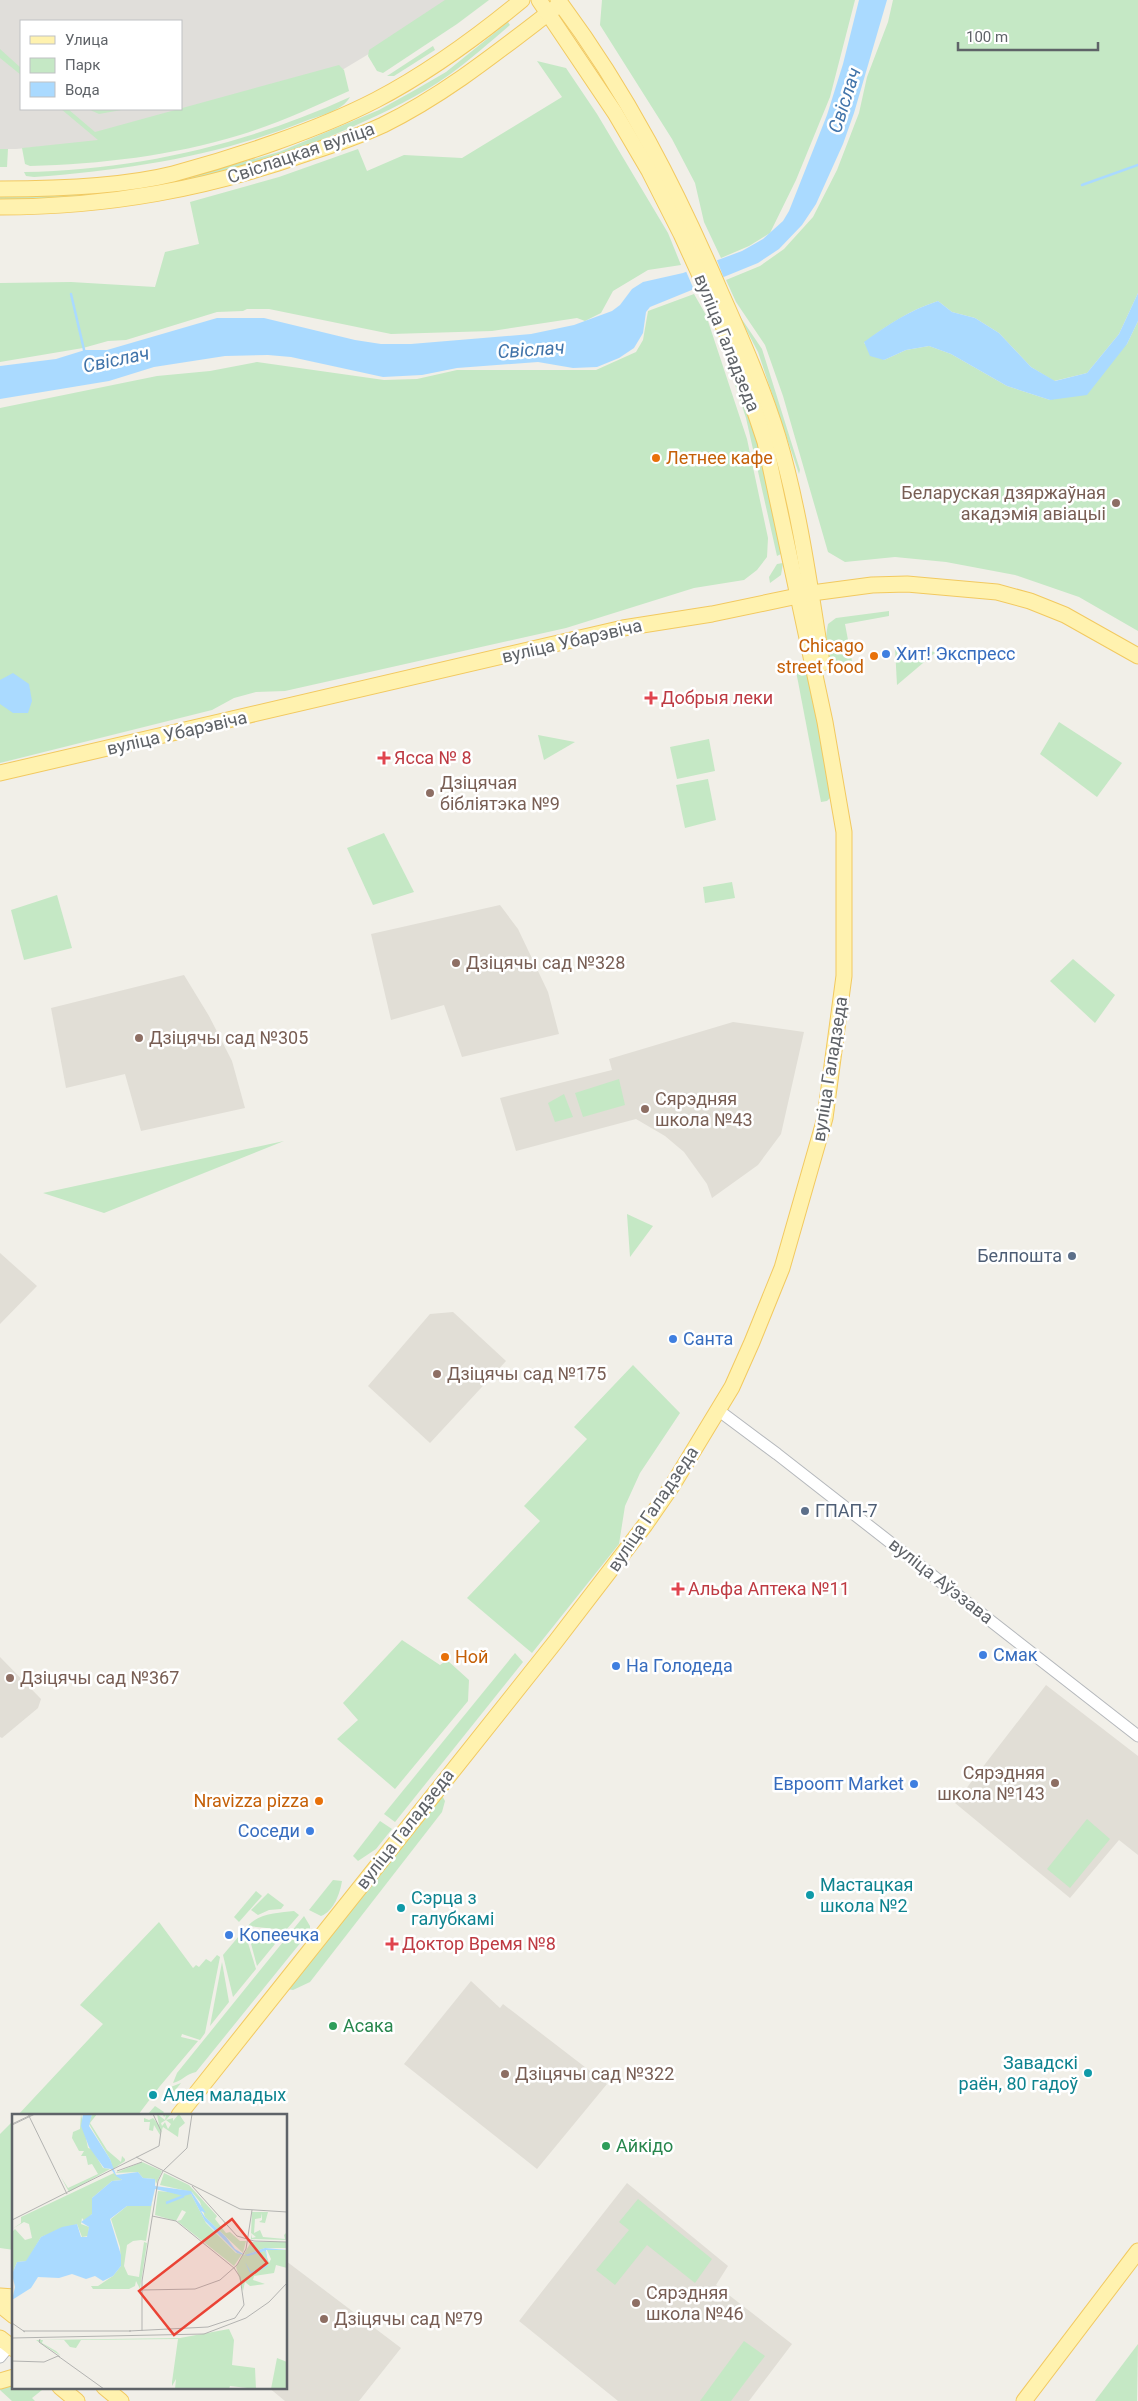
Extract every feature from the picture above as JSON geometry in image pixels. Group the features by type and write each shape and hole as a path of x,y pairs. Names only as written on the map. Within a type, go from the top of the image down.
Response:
{"main road":[{"name":"Свіслацкая вуліца","path":"0,189 106,184 172,174 287,137 376,100 441,61 522,0"},
{"name":"вуліца Галадзеда","path":"539,0 634,144 687,232"},
{"name":"Свіслацкая вуліца","path":"0,207 72,205 126,200 178,191 244,175 340,142 382,125 455,84 561,1"},
{"name":"вуліца Галадзеда","path":"180,2114 603,1581 672,1486 732,1387 782,1268 825,1118 845,964 844,832 805,595 765,442 721,307 646,134 561,1"},
{"name":"вуліца Убарэвіча","path":"0,772 623,628 712,614 805,595 872,585 907,584 997,592 1030,600 1065,615 1138,656"},
{"path":"1024,2401 1138,2251"},
{"path":"0,2305 12,2314"},
{"path":"61,2388 77,2401"},
{"path":"105,2388 121,2401"}],"street":[{"name":"вуліца Аўэзава","path":"718,1410 1138,1736"}],"shaded area":[{"path":"0,0 459,0 327,79 98,141 0,149"},
{"name":"Дзіцячы сад №328","path":"500,905 518,929 548,992 559,1034 462,1057 444,1005 391,1020 371,934"},
{"name":"Дзіцячы сад №305","path":"184,975 209,1016 232,1061 245,1108 141,1131 125,1074 66,1088 51,1008"},
{"name":"Сярэдняя школа №43","path":"733,1022 804,1032 781,1134 758,1165 712,1198 707,1184 684,1152 665,1136 636,1119 516,1151 500,1098 612,1070 609,1059"},
{"path":"0,1253 37,1286 0,1324"},
{"name":"Дзіцячы сад №175","path":"453,1312 506,1361 430,1443 368,1386 430,1314"},
{"name":"Дзіцячы сад №367","path":"0,1657 41,1699 38,1708 2,1738 0,1737"},
{"name":"Сярэдняя школа №143","path":"1046,1685 1138,1756 1138,1855 1119,1840 1070,1898 955,1803"},
{"name":"Дзіцячы сад №322","path":"471,1981 500,2008 503,2004 607,2084 537,2169 404,2064"},
{"name":"Сярэдняя школа №46","path":"627,2183 728,2266 716,2285 792,2344 749,2401 618,2401 519,2321"},
{"name":"Дзіцячы сад №79","path":"288,2263 401,2348 359,2401 285,2401 269,2388 288,2388"}],"green space":[{"path":"445,0 489,0 457,24 383,73 377,71 368,56 369,50"},
{"path":"602,0 855,0 830,97 796,180 770,233 749,246 721,258 704,222 695,183 672,139 600,25"},
{"path":"893,0 1138,0 1138,293 1119,334 1087,373 1054,381 1031,367 999,333 975,318 952,312 938,301 899,319 864,343 884,360 906,350 929,346 951,354 1007,386 1050,400 1127,344 1138,321 1138,631 1079,597 1015,575 946,562 895,557 845,562 828,552 783,396 765,345 736,302 726,280 760,266 784,249 813,217 837,170 859,113 867,77 888,22"},
{"path":"508,22 510,25 472,57 426,90 352,127 309,145 223,172 136,190 46,199 0,201 0,196 192,176 279,152 379,110 415,90 446,72"},
{"path":"433,46 435,50 394,76 387,76"},
{"path":"0,49 20,67 20,74 0,58"},
{"path":"537,61 566,68 597,114 668,233 681,265 648,270 613,291 601,313 585,321 577,318 492,331 391,334 269,309 247,309 243,311 217,312 126,340 108,341 83,348 0,362 0,283 71,282 155,287 165,252 199,244 190,202 279,177 358,149 367,171 404,155 462,158 562,97"},
{"path":"339,65 344,70 349,91 254,131 162,154 57,165 30,166 25,164 22,148 98,140 62,110 69,110 95,132 175,110 182,110 182,108"},
{"path":"350,97 342,106 325,114 241,143 207,152 139,165 70,174 34,177 26,176 24,172 109,166 191,151 232,141 272,128"},
{"path":"90,110 121,110 99,114"},
{"path":"0,149 8,149 7,167 0,167"},
{"path":"694,294 706,315 747,439 768,538 767,557 757,570 744,580 694,588 566,628 285,691 256,692 234,698 212,710 0,763 0,408 157,376 210,371 257,362 384,380 417,379 457,370 596,370 636,352 643,340 648,311"},
{"path":"737,312 762,349 800,470 799,474 758,352"},
{"path":"716,327 731,359 758,439 781,554 777,556 746,418"},
{"path":"783,563 781,575 770,583 769,577 777,564"},
{"path":"889,611 889,616 845,624 854,672 835,672 827,656 826,636 828,624 836,618"},
{"path":"895,648 936,652 897,685"},
{"path":"803,670 808,672 832,796 827,801 821,802 796,671"},
{"path":"1059,722 1122,763 1097,797 1040,754"},
{"path":"538,735 575,742 544,760"},
{"path":"709,739 715,771 677,779 670,747"},
{"path":"708,779 716,820 685,828 676,785"},
{"path":"384,833 414,892 373,905 347,848"},
{"path":"732,882 735,898 705,903 703,887"},
{"path":"57,895 72,948 24,960 11,910"},
{"path":"1073,959 1115,995 1095,1023 1050,981"},
{"path":"619,1079 625,1105 583,1117 575,1093"},
{"path":"564,1094 573,1117 555,1122 548,1103"},
{"path":"284,1141 104,1213 43,1193"},
{"path":"627,1214 653,1226 630,1257"},
{"path":"633,1365 680,1413 640,1473 625,1506 619,1544 532,1653 467,1598 540,1521 524,1506 587,1439 574,1427"},
{"path":"402,1640 440,1665 447,1660 469,1680 468,1701 395,1789 337,1739 358,1720 343,1703"},
{"path":"515,1653 523,1662 395,1822 384,1814"},
{"path":"441,1794 445,1801 442,1812 310,1982 293,1990 287,1989"},
{"path":"1087,1819 1110,1839 1070,1888 1047,1869"},
{"path":"380,1821 392,1829 376,1849 358,1861 353,1856"},
{"path":"333,1880 342,1881 333,1906 326,1914 321,1916 309,1910"},
{"path":"256,1891 262,1896 239,1922 234,1917"},
{"path":"268,1893 284,1905 281,1909 269,1910 258,1915 251,1910"},
{"path":"294,1911 299,1915 286,1930 248,1926 257,1918 263,1916"},
{"path":"304,1916 310,1926 310,1931 196,2072 173,2083 177,2073"},
{"path":"159,1922 193,1968 196,1965 199,1967 206,1959 211,1962 217,1955 220,1957 205,2033 200,2040 182,2034 181,2037 198,2041 139,2114 19,2114 103,2024 80,2005"},
{"path":"247,1929 284,1933 257,1966"},
{"path":"244,1930 256,1969 233,1997 223,1955"},
{"path":"222,1962 229,2002 210,2026"},
{"path":"181,2083 166,2102 164,2093 168,2088"},
{"path":"155,2106 164,2112 163,2114 148,2114"},
{"path":"12,2122 12,2250 0,2248 0,2134"},
{"path":"638,2199 712,2259 695,2283 647,2245 615,2285 596,2270 629,2230 619,2222"},
{"path":"744,2341 765,2356 731,2401 700,2401"},
{"path":"1138,2344 1137,2401 1095,2401"},
{"path":"12,2380 12,2388 40,2388 42,2390 32,2398 35,2401 12,2401 0,2390 0,2384"}],"water":[{"name":"Свіслач","path":"859,0 887,0 843,144 816,204 802,225 779,249 758,263 650,307 646,312 643,333 634,348 619,358 597,367 573,368 538,362 457,368 422,375 383,377 291,357 268,355 225,356 154,367 109,381 0,399 0,366 56,359 85,350 107,350 217,318 264,318 355,340 381,344 411,344 531,334 574,325 612,311 620,305 632,289 643,282 683,273 742,251 763,239 783,221 789,211 827,115 843,64"},
{"path":"1138,293 1138,321 1127,344 1087,395 1050,400 1007,386 951,354 929,346 906,350 884,360 870,356 864,342 899,318 938,301 952,312 975,318 999,333 1031,367 1055,381 1087,373 1119,334"},
{"path":"13,673 29,684 32,701 28,713 13,713 0,704 0,680"}],"pier":[{"path":"716,258 725,281 695,292 685,269"}],"waterway":[{"path":"1082,185 1138,165"},
{"name":"Свіслач","path":"71,294 85,354"}],"place":[{"name":"Летнее кафе","path":"656,458"},
{"name":"Беларуская дзяржаўная акадэмія авіацыі","path":"1116,503"},
{"name":"Хит! Экспресс","path":"886,654"},
{"name":"Chicago street food","path":"874,656"},
{"name":"Добрыя леки","path":"651,698"},
{"name":"Ясса № 8","path":"384,758"},
{"name":"Дзіцячая бібліятэка №9","path":"430,793"},
{"name":"Дзіцячы сад №328","path":"456,963"},
{"name":"Дзіцячы сад №305","path":"139,1038"},
{"name":"Сярэдняя школа №43","path":"645,1109"},
{"name":"Белпошта","path":"1072,1256"},
{"name":"Санта","path":"673,1339"},
{"name":"Дзіцячы сад №175","path":"437,1374"},
{"name":"ГПАП-7","path":"805,1511"},
{"name":"Альфа Аптека №11","path":"678,1589"},
{"name":"Смак","path":"983,1655"},
{"name":"Ной","path":"445,1657"},
{"name":"На Голодеда","path":"616,1666"},
{"name":"Дзіцячы сад №367","path":"10,1678"},
{"name":"Сярэдняя школа №143","path":"1055,1783"},
{"name":"Евроопт Market","path":"914,1784"},
{"name":"Nravizza pizza","path":"319,1801"},
{"name":"Соседи","path":"310,1831"},
{"name":"Мастацкая школа №2","path":"810,1895"},
{"name":"Сэрца з галубкамі","path":"401,1908"},
{"name":"Копеечка","path":"229,1935"},
{"name":"Доктор Время №8","path":"392,1944"},
{"name":"Асака","path":"333,2026"},
{"name":"Завадскі раён, 80 гадоў","path":"1088,2073"},
{"name":"Дзіцячы сад №322","path":"505,2074"},
{"name":"Алея маладых","path":"153,2095"},
{"name":"Айкідо","path":"606,2146"},
{"name":"Сярэдняя школа №46","path":"636,2303"},
{"name":"Дзіцячы сад №79","path":"324,2319"}]}
